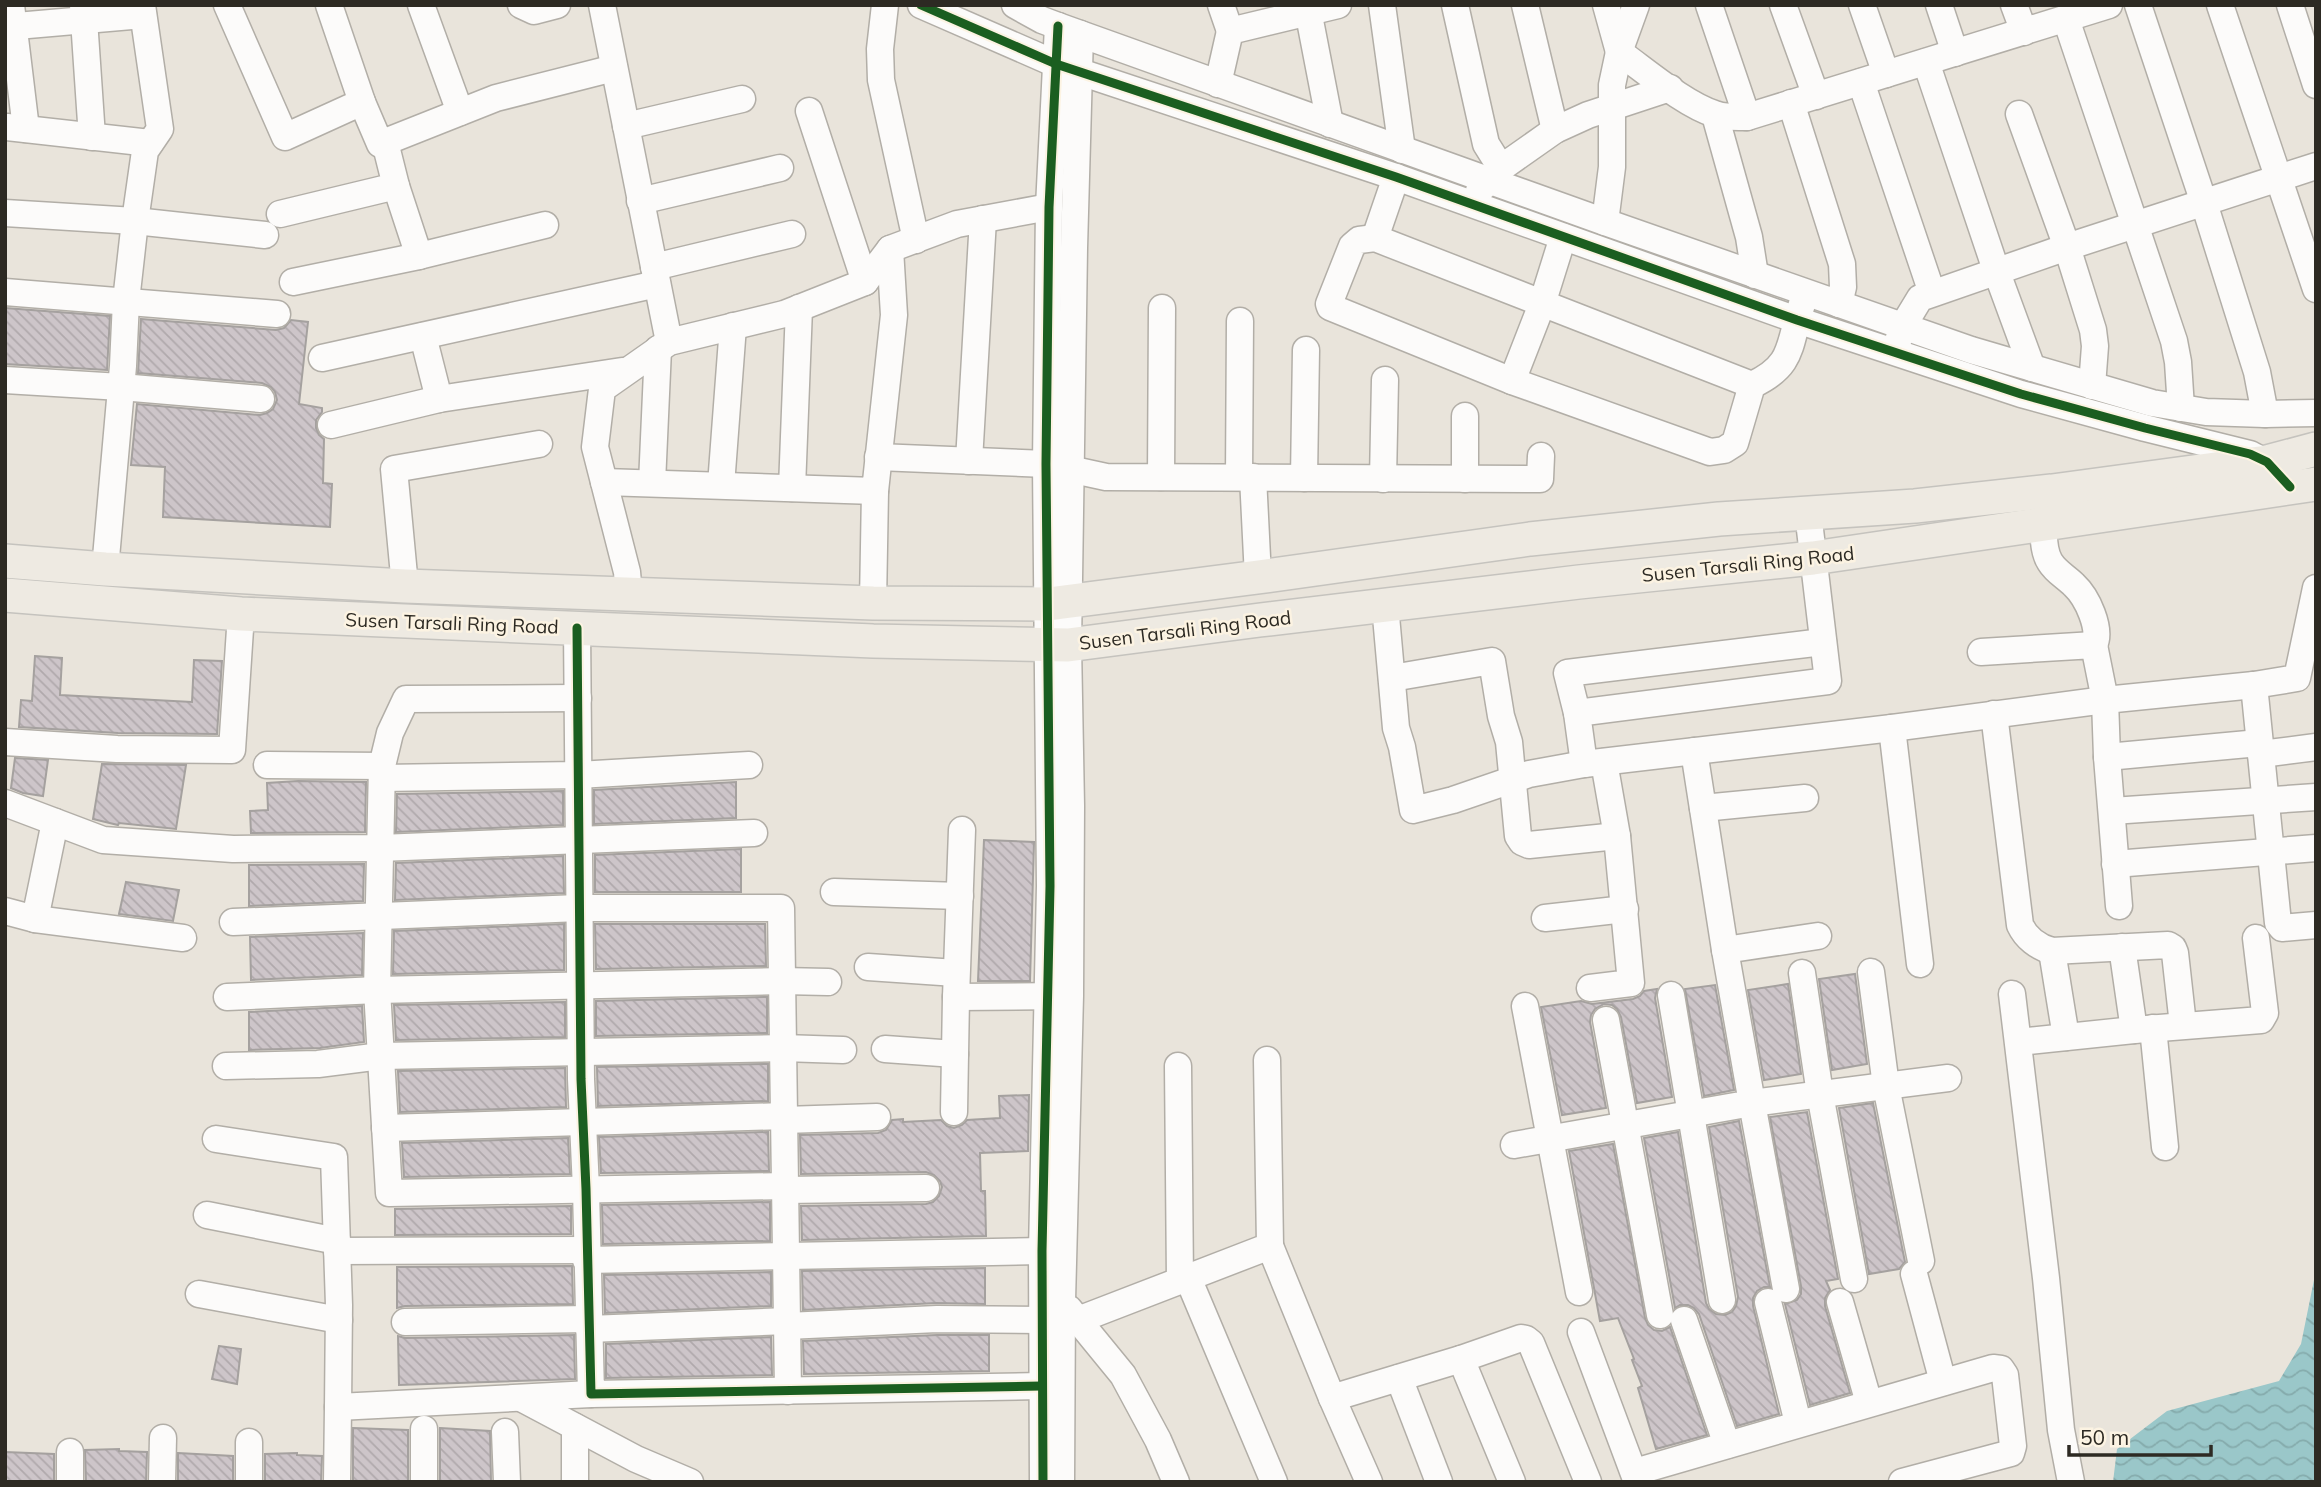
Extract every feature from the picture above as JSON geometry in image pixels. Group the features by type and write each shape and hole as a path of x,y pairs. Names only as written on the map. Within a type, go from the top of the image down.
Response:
{"main road":[{"name":"Susen Tarsali Ring Road","path":"5,561 405,586 873,604 1059,602 1258,578 1530,539 1719,519 1916,506 2267,463 2316,449"},
{"name":"Susen Tarsali Ring Road","path":"5,595 241,614 873,641 1058,646 1579,582 1813,558 2303,486"}],"street":[{"path":"227,5 285,136 362,102"},
{"path":"329,5 362,102 380,144 496,98 614,68"},
{"path":"421,5 460,112"},
{"path":"521,5 534,11 557,5"},
{"path":"602,5 656,276 664,345 652,483"},
{"path":"886,5 880,49 881,80 916,240"},
{"path":"921,5 1067,67 1396,177 1797,320 2021,394 2250,454 2303,486"},
{"path":"1015,5 1042,20 1402,150 1494,174 1605,222 2032,368 2152,403 2180,408 2206,412 2316,413"},
{"path":"1218,83 1230,31 1221,5"},
{"path":"1230,31 1308,9 1338,5"},
{"path":"1382,5 1402,150"},
{"path":"1455,5 1494,174"},
{"path":"1525,5 1555,130"},
{"path":"1606,5 1619,52 1692,103 1715,115 1732,117 1747,117 2099,7"},
{"path":"1605,222 1612,167 1612,85 1619,52 1636,5"},
{"path":"1709,5 1747,117"},
{"path":"1783,5 1842,264 1843,287 1839,304"},
{"path":"1862,5 1873,78 1932,293"},
{"path":"1939,5 1955,53"},
{"path":"2014,5 2024,32"},
{"path":"2138,5 2257,372 2265,414"},
{"path":"2220,5 2316,289"},
{"path":"2290,5 2316,85"},
{"path":"1308,9 1330,124"},
{"path":"105,569 135,221 145,151 150,144 160,129 143,10 10,20 17,128 150,144"},
{"path":"84,13 92,137"},
{"path":"2066,19 2174,341 2179,362 2180,408"},
{"path":"1069,30 1067,67 1049,207 1059,466 1058,646 1071,806 1042,1251 1061,1303 1123,1375 1158,1440 1176,1482"},
{"path":"1926,62 1996,271 2032,368"},
{"path":"1059,466 1074,248 1067,67"},
{"path":"1469,203 1494,174 1555,130 1588,115 1670,88"},
{"path":"626,126 743,99"},
{"path":"809,111 865,282"},
{"path":"2019,114 2067,247 2093,330 2095,346 2092,386"},
{"path":"1715,115 1749,237 1755,275"},
{"path":"386,142 396,186 419,256"},
{"path":"1895,352 1903,326 1920,298 2316,166"},
{"path":"640,201 780,168"},
{"path":"1375,238 1396,177"},
{"path":"5,213 135,221 273,224 396,186"},
{"path":"629,594 627,572 595,447 602,389 664,345 784,314 865,282 890,249 957,224 1049,207"},
{"path":"969,461 983,219"},
{"path":"293,282 419,256 545,225"},
{"path":"322,358 423,336 656,276 792,234"},
{"path":"1512,381 1542,304 1563,237"},
{"path":"1752,385 1375,238 1359,240 1352,246 1329,304 1330,307 1512,381 1710,452 1724,450 1735,443 1752,385 1776,371 1785,361 1806,292"},
{"path":"873,604 875,491 894,315 890,249"},
{"path":"5,292 277,314"},
{"path":"792,488 799,308"},
{"path":"1161,477 1162,308"},
{"path":"1240,321 1246,477 1258,578"},
{"path":"721,485 733,327"},
{"path":"423,336 439,399"},
{"path":"1304,478 1307,350"},
{"path":"331,425 439,399 628,370"},
{"path":"5,380 261,399"},
{"path":"1383,479 1385,380"},
{"path":"1465,416 1465,479"},
{"path":"405,586 394,469 539,444"},
{"path":"878,457 1059,466 1107,477 1540,480 1541,456"},
{"path":"604,482 875,491"},
{"path":"1577,713 1828,681 1808,513"},
{"path":"2043,524 2046,552 2050,562 2077,587 2093,615 2097,628 2098,639 2094,645 2105,700 2119,906"},
{"path":"1385,605 1396,728 1413,810 1453,800 1529,774 1594,763 2306,677 2316,588"},
{"path":"5,742 117,750 232,750 241,614"},
{"path":"577,628 580,1052 591,1394"},
{"path":"1590,988 1631,983 1617,836 1577,713 1567,673 1823,642"},
{"path":"1980,652 2094,645"},
{"path":"1392,678 1492,660 1501,716 1509,742 1518,836 1522,842 1529,845 1617,836"},
{"path":"2254,685 2279,927 2316,925"},
{"path":"578,698 406,699 390,733 382,772 377,917 377,990 390,1193 586,1189 926,1188"},
{"path":"1994,714 2020,925 2029,938 2044,949 2052,951 2168,944 2173,948 2183,1025"},
{"path":"1892,728 1920,964"},
{"path":"2107,757 2316,747"},
{"path":"1694,751 1752,1103 1777,1295 1798,1423"},
{"path":"267,765 382,772 578,775 749,765"},
{"path":"2112,811 2316,797"},
{"path":"1703,808 1805,798"},
{"path":"5,803 103,840 233,849 380,848 754,833"},
{"path":"35,919 55,822"},
{"path":"954,1112 962,830"},
{"path":"2115,864 2316,848"},
{"path":"834,892 960,896"},
{"path":"233,922 579,908 781,908 788,1391"},
{"path":"1545,918 1625,909"},
{"path":"5,911 35,919 183,938"},
{"path":"1725,950 1818,936"},
{"path":"2019,1042 2183,1025 2255,1021 2264,1017 2256,938"},
{"path":"2122,947 2143,1029 2165,1147"},
{"path":"2052,951 2066,1037"},
{"path":"868,967 956,985 1059,996"},
{"path":"1871,972 1886,1086 1918,1267 1943,1382"},
{"path":"1802,973 1820,1094 1854,1279"},
{"path":"227,997 377,990 828,982"},
{"path":"2012,994 2061,1430 2071,1482"},
{"path":"1671,995 1722,1300"},
{"path":"1059,996 1061,1482"},
{"path":"1525,1006 1579,1292"},
{"path":"1606,1020 1624,1126 1672,1318 1727,1445"},
{"path":"226,1066 318,1064 381,1056 783,1048 842,1050"},
{"path":"885,1049 955,1054"},
{"path":"1267,1060 1270,1246 1369,1482"},
{"path":"1178,1066 1184,1279 1274,1482"},
{"path":"1514,1145 1752,1103 1948,1078"},
{"path":"385,1128 877,1117"},
{"path":"216,1139 334,1157 339,1320 337,1482"},
{"path":"207,1215 337,1246 586,1255 786,1256 1042,1251"},
{"path":"405,1322 589,1324 1041,1320 1061,1303 1184,1279 1270,1246"},
{"path":"199,1294 339,1320"},
{"path":"1840,1302 1869,1403"},
{"path":"1041,1320 1043,1482"},
{"path":"1581,1332 1636,1477 1798,1423 1993,1368 2001,1369 2005,1375 2013,1449 2007,1455 1902,1482"},
{"path":"1332,1398 1521,1338 1526,1339 1531,1343 1588,1482"},
{"path":"1461,1359 1512,1482"},
{"path":"1399,1378 1439,1482"},
{"path":"338,1407 591,1394 1041,1386"},
{"path":"519,1397 654,1474 690,1482"},
{"path":"575,1427 575,1482"},
{"path":"424,1429 424,1482"},
{"path":"505,1432 507,1482"},
{"path":"162,1482 163,1438"},
{"path":"248,1482 249,1442"},
{"path":"69,1452 70,1482"}],"water":[{"path":"2316,1270 2316,1482 2113,1482 2117,1449 2167,1411 2279,1381 2301,1344"}],"building":[{"path":"5,308 110,316 107,370 5,364"},
{"path":"141,319 276,330 284,328 291,320 308,322 299,404 322,408 316,420 316,428 324,439 323,483 332,484 330,527 163,517 165,467 131,465 137,404 260,415 273,409 277,400 271,387 262,383 138,373"},
{"path":"35,656 62,658 60,695 192,702 194,660 222,661 217,734 118,733 19,727 21,700 32,701"},
{"path":"15,758 48,760 43,796 11,788"},
{"path":"102,764 186,765 176,829 118,825 93,819"},
{"path":"366,782 365,832 251,833 250,811 268,810 267,783"},
{"path":"736,782 736,818 594,824 594,790"},
{"path":"563,791 563,825 396,832 397,794"},
{"path":"984,840 1034,842 1030,981 978,981"},
{"path":"741,849 741,892 595,892 595,855"},
{"path":"563,856 564,893 395,900 396,863"},
{"path":"364,864 363,901 249,906 249,865"},
{"path":"126,882 179,890 173,921 119,914"},
{"path":"564,924 564,970 393,974 394,931"},
{"path":"595,924 765,924 766,966 596,969"},
{"path":"363,933 362,975 251,980 250,937"},
{"path":"1855,974 1867,1064 1832,1070 1819,979"},
{"path":"1788,984 1801,1074 1764,1080 1748,990"},
{"path":"1715,985 1734,1090 1704,1096 1685,989"},
{"path":"1657,989 1655,998 1672,1097 1637,1103 1621,1017 1612,1005 1604,1004 1595,1009 1590,1022 1606,1108 1562,1115 1541,1007 1581,1001 1592,1004 1633,999 1644,991"},
{"path":"767,997 767,1033 596,1036 596,1001"},
{"path":"565,1002 565,1037 396,1040 394,1005"},
{"path":"362,1006 364,1042 320,1048 249,1050 249,1012"},
{"path":"768,1064 768,1101 598,1106 597,1067"},
{"path":"565,1068 566,1107 400,1112 398,1071"},
{"path":"1029,1095 1028,1151 980,1153 981,1191 985,1191 986,1236 802,1240 801,1206 926,1204 939,1196 942,1187 934,1175 926,1172 801,1174 800,1135 878,1133 886,1130 892,1120 903,1119 903,1122 941,1120 954,1128 967,1120 1000,1118 999,1096"},
{"path":"1873,1103 1905,1262 1899,1269 1869,1274 1839,1108"},
{"path":"1807,1112 1838,1279 1826,1281 1830,1290 1825,1298 1825,1306 1850,1393 1810,1405 1785,1304 1797,1300 1801,1294 1801,1286 1770,1117"},
{"path":"1739,1121 1770,1287 1757,1291 1753,1306 1779,1414 1737,1426 1699,1314 1688,1305 1675,1308 1644,1138 1678,1132 1706,1303 1716,1314 1725,1315 1732,1312 1738,1297 1709,1127"},
{"path":"768,1132 769,1171 601,1173 599,1137"},
{"path":"568,1138 570,1174 404,1177 402,1143"},
{"path":"1613,1144 1645,1318 1654,1330 1662,1331 1670,1327 1707,1435 1656,1449 1638,1388 1642,1386 1618,1318 1600,1321 1569,1151"},
{"path":"770,1202 770,1241 603,1244 602,1205"},
{"path":"571,1206 571,1234 395,1235 395,1209"},
{"path":"572,1266 573,1304 397,1308 397,1267"},
{"path":"985,1268 985,1304 936,1303 803,1310 802,1271"},
{"path":"771,1272 771,1306 605,1313 604,1275"},
{"path":"574,1335 575,1379 399,1385 398,1336"},
{"path":"989,1335 989,1371 804,1374 803,1341"},
{"path":"771,1337 772,1375 606,1378 606,1344"},
{"path":"219,1346 241,1349 237,1384 212,1379"},
{"path":"353,1428 408,1430 408,1482 353,1482"},
{"path":"440,1428 490,1431 491,1482 440,1482"},
{"path":"85,1450 147,1452 146,1482 86,1482"},
{"path":"5,1452 54,1454 54,1482 5,1482"},
{"path":"178,1453 233,1456 233,1482 178,1482"},
{"path":"297,1453 322,1456 321,1482 265,1482 265,1454"}],"cycle path":[{"path":"921,5 1056,64 1396,177 1797,320 2021,394 2250,454 2267,462 2290,487"},
{"path":"1043,1482 1042,1251 1050,886 1046,464 1049,207 1058,26"},
{"path":"577,628 581,1079 591,1394 1041,1386"}]}
